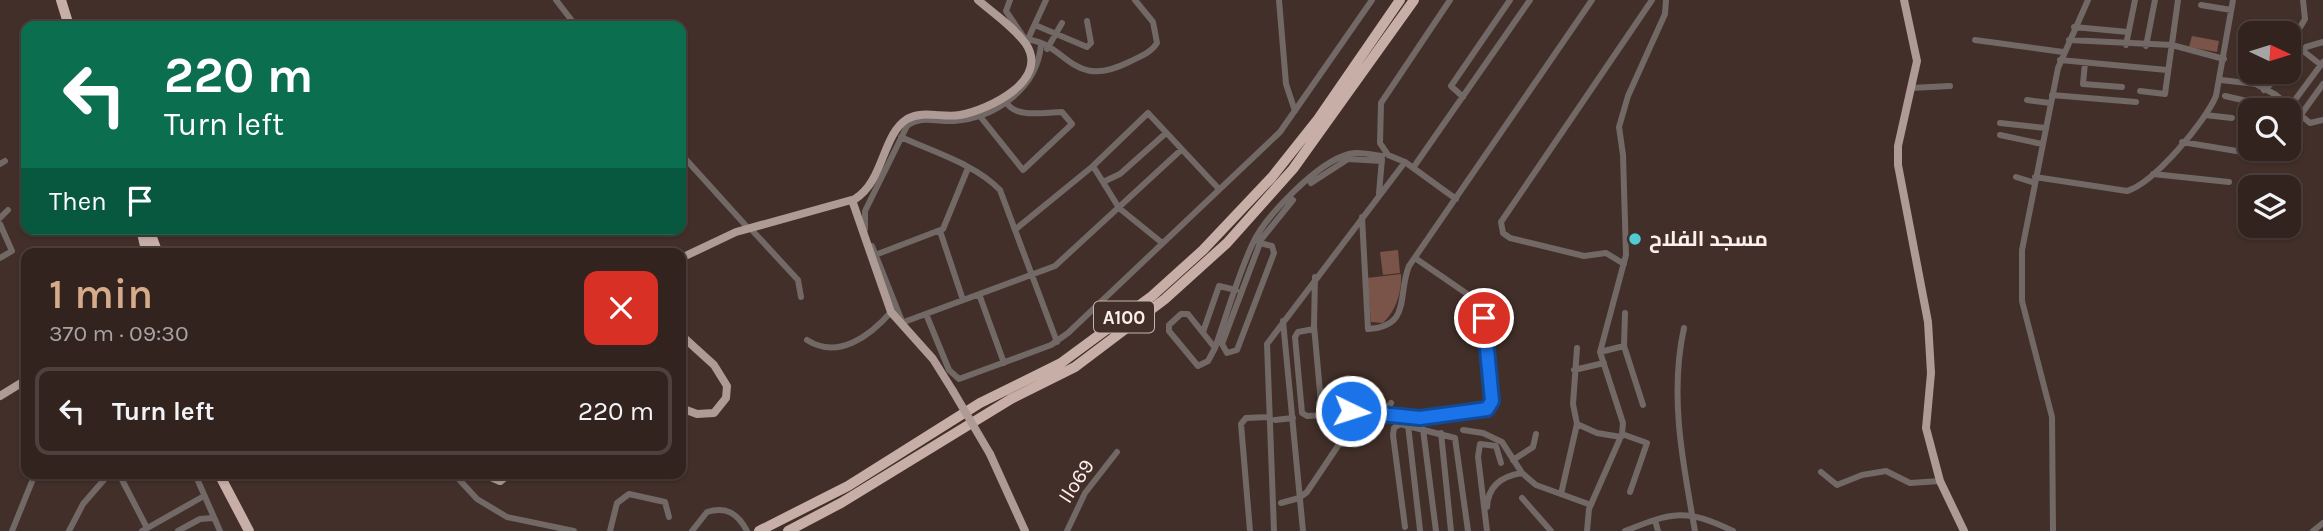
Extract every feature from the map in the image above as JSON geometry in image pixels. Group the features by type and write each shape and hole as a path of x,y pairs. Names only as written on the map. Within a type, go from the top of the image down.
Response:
{"highway":[{"path":"54,0 60,21"},
{"path":"61,0 67,21"},
{"name":"A100","path":"759,531 838,492 980,403 1061,363 1152,296 1219,233 1279,168 1318,119 1400,0"},
{"name":"A100","path":"788,531 841,503 1011,399 1075,367 1165,299 1227,243 1293,169 1414,0"},
{"path":"215,479 241,531"},
{"path":"222,479 249,531"}],"main road":[{"path":"686,255 710,242 749,228 852,200 869,187 897,129 908,118 923,114 950,116 971,112 1020,86 1031,65 1025,39 978,0"},
{"path":"1902,0 1917,51 1898,146 1899,180 1925,290 1931,349 1926,428 1940,481 1964,531"},
{"path":"852,200 891,312 933,359 953,391 990,454 1025,531"},
{"path":"686,340 714,365 727,386 726,398 714,413 697,414 686,410"},
{"path":"0,396 21,383"}],"street":[{"path":"556,0 572,21"},
{"path":"1010,0 1006,10 1025,39 1086,70 1099,73 1112,70 1150,51 1157,41 1156,28 1150,16 1135,0"},
{"path":"1025,39 1035,25 1045,0"},
{"path":"1279,0 1287,88 1295,111"},
{"path":"926,314 949,370 957,379 1057,342 1280,131 1372,0"},
{"path":"1376,198 1382,172 1382,101 1450,0"},
{"path":"1463,97 1451,86 1510,0"},
{"path":"1413,168 1530,0"},
{"path":"1362,217 1368,329 1384,328 1395,319 1402,304 1406,274 1415,258 1592,0"},
{"path":"1624,264 1606,253 1584,256 1510,238 1503,233 1501,222 1652,0"},
{"path":"1587,531 1591,505 1621,436 1623,423 1600,352 1624,264 1623,155 1619,127 1628,96 1665,15 1666,0"},
{"path":"2053,531 2052,417 2022,301 2022,250 2060,60 2088,0"},
{"path":"2126,45 2135,0"},
{"path":"2146,46 2155,0"},
{"path":"2140,91 2165,94 2178,0"},
{"path":"2016,177 2127,191 2153,174 2211,108 2221,80 2233,0"},
{"path":"2301,26 2305,19 2303,0"},
{"path":"2201,5 2231,10"},
{"path":"1497,18 1511,28"},
{"path":"1035,25 1088,47 1091,43 1087,21"},
{"path":"1062,23 1044,47 1032,76 1023,89 1006,102 979,115 958,121 915,121 907,126 901,137 864,215 865,227 875,255 904,325 926,314 1058,264 1181,149"},
{"path":"2074,27 2128,32"},
{"path":"1975,40 2063,52"},
{"path":"2069,40 2146,46 2172,45 2224,59"},
{"path":"2292,98 2322,64 2302,50 2313,43 2323,42"},
{"path":"2060,60 2167,70"},
{"path":"2085,63 2083,84 2122,88"},
{"path":"2221,80 2262,88 2276,98"},
{"path":"2262,88 2265,84"},
{"path":"2262,88 2268,84"},
{"path":"2301,115 2323,84"},
{"path":"1910,88 1950,86"},
{"path":"2052,95 2136,102"},
{"path":"2225,96 2238,99"},
{"path":"2027,100 2050,103"},
{"path":"979,115 1023,170 1072,124 1062,112 1018,112 1009,108 1006,102"},
{"path":"1016,229 1093,166 1148,113 1218,188"},
{"path":"2205,115 2232,118"},
{"path":"2301,117 2312,124 2323,120"},
{"path":"2000,123 2045,128"},
{"path":"1102,182 1120,174 1166,133"},
{"path":"2000,135 2042,144"},
{"path":"901,137 968,168 990,180 1000,190 1057,342"},
{"path":"2182,142 2238,151"},
{"path":"1381,146 1388,155 1405,162 1456,199"},
{"path":"1215,348 1186,313 1180,314 1168,328 1198,366 1208,361 1215,348 1236,290 1258,241 1288,198 1331,163 1353,153 1382,159"},
{"path":"686,159 798,280 801,297"},
{"path":"1273,531 1271,418 1266,346 1315,277 1405,162"},
{"path":"1093,166 1119,208 1161,243"},
{"path":"875,255 940,231 946,224 949,210 968,168"},
{"path":"1382,172 1393,176"},
{"path":"2153,174 2229,182"},
{"path":"0,218 8,210"},
{"path":"0,224 12,251 0,258"},
{"path":"940,231 963,300"},
{"path":"1258,241 1272,246 1274,251 1237,350 1233,354 1227,353 1222,344 1258,241"},
{"path":"1314,330 1298,332 1295,337 1301,410 1307,416 1360,413 1420,418 1482,412 1492,401 1484,318 1480,305 1415,258"},
{"path":"1315,277 1314,330 1322,414"},
{"path":"1203,332 1219,286 1236,290"},
{"path":"979,294 1004,363"},
{"path":"807,340 822,346 845,347 891,312"},
{"path":"1625,313 1624,346 1643,405"},
{"path":"1283,321 1303,531"},
{"path":"1684,328 1676,363 1682,466 1695,531"},
{"path":"1600,352 1624,346"},
{"path":"1561,494 1577,424 1573,404 1577,348"},
{"path":"1574,370 1604,363"},
{"path":"1383,414 1391,402"},
{"path":"1281,503 1299,498 1307,492 1360,413"},
{"path":"1250,531 1241,422 1246,418 1293,418"},
{"path":"1577,424 1597,433 1647,443 1630,492"},
{"path":"1408,425 1420,530"},
{"path":"1405,527 1392,432 1397,426 1408,425 1452,435 1457,440 1468,531"},
{"path":"1423,429 1436,531"},
{"path":"1463,430 1483,433 1502,442 1522,473 1536,485 1591,505"},
{"path":"1441,433 1451,531"},
{"path":"1513,460 1532,447 1536,433"},
{"path":"1489,531 1478,457 1480,444 1496,446 1501,463"},
{"name":"Ilo69","path":"1067,531 1085,493 1117,452"},
{"path":"1821,472 1837,485 1863,475 1886,471 1910,483 1940,481"},
{"path":"1489,531 1487,503 1491,489 1502,479 1522,473"},
{"path":"12,531 33,479"},
{"path":"69,531 83,504 105,479"},
{"path":"121,479 146,529"},
{"path":"197,479 220,531"},
{"path":"459,479 477,499 507,517 574,531"},
{"path":"610,531 617,503 629,494 665,502 669,517"},
{"path":"146,529 204,496"},
{"path":"1522,498 1551,531"},
{"path":"692,531 707,512 713,510 733,513 742,521 747,531"},
{"path":"1629,530 1655,520 1692,514 1733,531"},
{"path":"178,531 200,519 214,518"},
{"path":"1655,520 1658,531"},
{"path":"2313,531 2323,523"},
{"path":"146,529 159,531"}],"shaded area":[{"path":"2192,36 2219,41 2217,52 2189,47"},
{"path":"1398,250 1400,273 1383,275 1380,252"},
{"path":"1401,274 1395,307 1383,323 1371,322 1367,278"}],"place":[{"name":"مسجد الفلاح","path":"1635,239"}],"route":[{"path":"1351,411 1420,418 1482,412 1487,409 1492,401 1484,318"}]}
